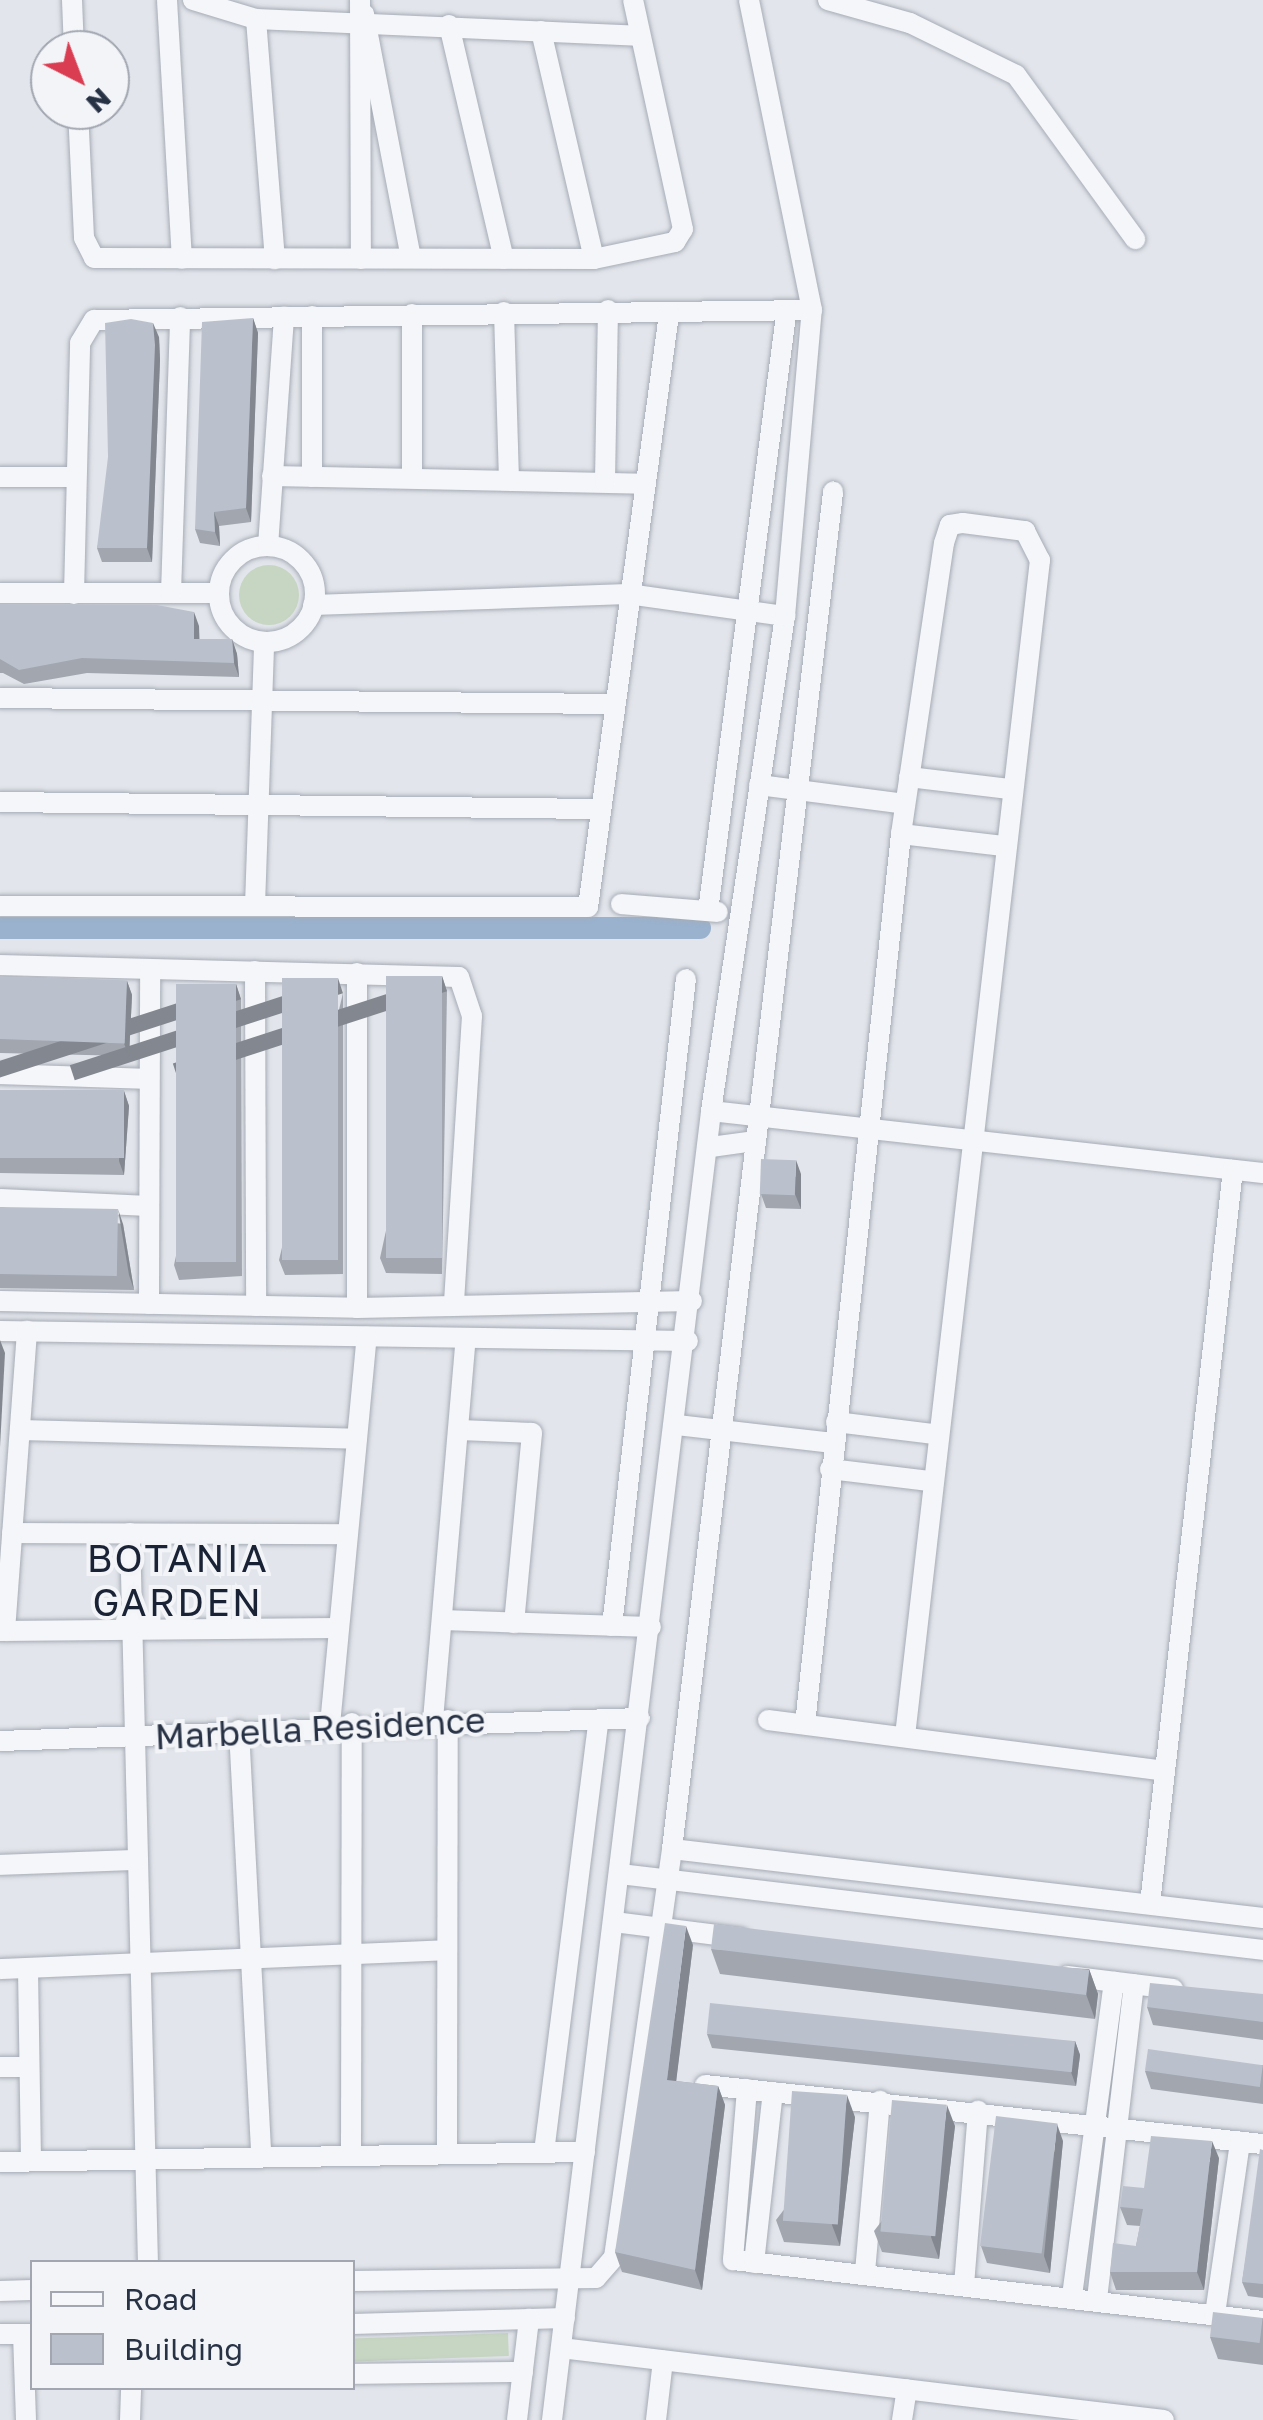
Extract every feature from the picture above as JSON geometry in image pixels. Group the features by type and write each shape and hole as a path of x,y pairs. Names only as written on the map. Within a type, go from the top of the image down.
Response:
{"street":[{"path":"72,0 73,30"},
{"path":"166,0 182,259"},
{"path":"193,0 256,19 361,12 449,26 638,36"},
{"path":"79,130 88,253 182,259 594,259 675,242 683,229 633,0"},
{"path":"552,2420 688,1341 711,1111 785,616 812,310 748,0"},
{"path":"828,0 910,23 1016,75 1135,239"},
{"path":"361,12 411,256"},
{"path":"361,12 361,259"},
{"path":"256,19 275,259"},
{"path":"449,26 504,259"},
{"path":"541,31 594,259"},
{"path":"74,594 81,330 94,320 608,310 786,315 812,310"},
{"path":"605,481 608,310"},
{"path":"504,312 509,480"},
{"path":"412,314 412,478"},
{"path":"0,906 588,907 628,594 670,314"},
{"path":"708,911 786,315"},
{"path":"312,316 312,476"},
{"path":"268,546 284,317"},
{"path":"171,593 180,318"},
{"path":"272,476 644,484"},
{"path":"0,478 75,477"},
{"path":"355,2281 602,2277 614,2257 672,1849 718,1429 833,492"},
{"path":"805,1724 866,1129 901,834 944,543 950,525 963,522 1024,530 1039,547 934,1434 905,1736"},
{"path":"268,546 306,566 313,605 290,636 264,642 229,624 218,594 239,554 268,546"},
{"path":"787,593 821,592"},
{"path":"0,593 218,594"},
{"path":"313,605 628,594 785,616"},
{"path":"255,905 264,642"},
{"path":"0,698 262,707 613,704"},
{"path":"909,777 1009,789"},
{"path":"759,785 905,804"},
{"path":"0,802 258,810 601,810"},
{"path":"901,834 1003,846"},
{"path":"621,904 739,914"},
{"path":"0,964 459,977 472,1016 454,1304"},
{"path":"150,969 150,1304"},
{"path":"256,971 256,1306"},
{"path":"357,973 357,1308"},
{"path":"612,1626 653,1299 686,979"},
{"path":"0,1074 149,1079"},
{"path":"711,1111 971,1143 1263,1172"},
{"path":"710,1147 754,1141"},
{"path":"1150,1904 1234,1170"},
{"path":"0,1199 150,1206"},
{"path":"0,1301 357,1308 692,1301"},
{"path":"0,1330 688,1341"},
{"path":"27,1331 2,1631 337,1628"},
{"path":"351,2154 350,1956 337,1628 367,1337"},
{"path":"447,2153 442,1620 466,1338"},
{"path":"677,1425 934,1434"},
{"path":"20,1430 357,1439"},
{"path":"460,1430 532,1433 514,1623"},
{"path":"830,1470 929,1481"},
{"path":"12,1533 347,1534"},
{"path":"130,1533 148,2260"},
{"path":"442,1620 651,1626"},
{"name":"Marbella Residence","path":"0,1742 440,1720 640,1718"},
{"path":"544,2152 599,1719"},
{"path":"768,1720 1165,1772"},
{"path":"239,1730 260,2156"},
{"path":"672,1849 1263,1918"},
{"path":"0,1865 138,1860"},
{"path":"620,1874 1263,1950"},
{"path":"614,1922 757,1940"},
{"path":"0,1970 447,1950"},
{"path":"572,1953 609,1957"},
{"path":"28,1969 31,2161"},
{"path":"1034,1972 1190,1991"},
{"path":"1072,2296 1093,2123 1124,1983"},
{"path":"1096,2298 1121,2125 1124,1983"},
{"path":"0,2066 30,2067"},
{"path":"706,2085 1121,2125 1263,2144"},
{"path":"747,2089 728,2249 754,2263 1096,2298 1263,2321"},
{"path":"754,2263 773,2092"},
{"path":"865,2272 880,2101"},
{"path":"964,2285 978,2111"},
{"path":"1215,2314 1240,2142"},
{"path":"0,2162 585,2152"},
{"path":"0,2291 30,2290"},
{"path":"355,2324 565,2318"},
{"path":"517,2420 530,2319"},
{"path":"0,2334 28,2334 26,2420"},
{"path":"561,2348 1164,2420"},
{"path":"656,2420 663,2360"},
{"path":"355,2374 522,2372"},
{"path":"902,2420 906,2389"},
{"path":"130,2390 130,2420"}],"green space":[{"path":"269,565 290,574 299,595 290,616 269,625 248,616 239,595 248,574"},
{"path":"508,2333 509,2356 355,2361 355,2338"}],"building":[{"path":"253,318 246,508 214,512 215,532 195,529 202,322"},
{"path":"131,319 153,323 155,345 147,548 97,548 108,457 105,323"},
{"path":"0,604 157,605 194,612 194,639 232,639 234,663 82,658 19,670 0,659"},
{"path":"0,976 127,980 125,1043 0,1039"},
{"path":"386,976 442,976 442,1258 386,1258"},
{"path":"282,978 338,978 338,1260 282,1260"},
{"path":"176,984 236,984 236,1262 176,1262"},
{"path":"0,1090 124,1090 124,1158 0,1158"},
{"path":"761,1159 796,1160 795,1195 760,1194"},
{"path":"0,1207 118,1209 117,1276 0,1274"},
{"path":"665,1923 686,1926 667,2080 718,2086 695,2270 615,2252"},
{"path":"714,1924 1089,1970 1086,1995 711,1949"},
{"path":"1150,1983 1263,1994 1263,2022 1147,2007"},
{"path":"710,2003 1075,2041 1072,2072 707,2034"},
{"path":"1148,2049 1263,2065 1260,2087 1145,2071"},
{"path":"792,2091 847,2095 838,2225 783,2221"},
{"path":"892,2100 947,2105 935,2236 880,2231"},
{"path":"996,2116 1058,2124 1042,2254 980,2246"},
{"path":"1151,2136 1212,2141 1197,2272 1110,2272 1113,2243 1136,2246 1143,2209 1120,2207 1123,2186 1144,2188"},
{"path":"1260,2149 1263,2150 1263,2284 1242,2282"},
{"path":"1213,2312 1263,2318 1260,2343 1210,2337"}],"waterway":[{"path":"0,928 700,928"}],"district":[{"name":"BOTANIA GARDEN","path":"178,1580"}]}
